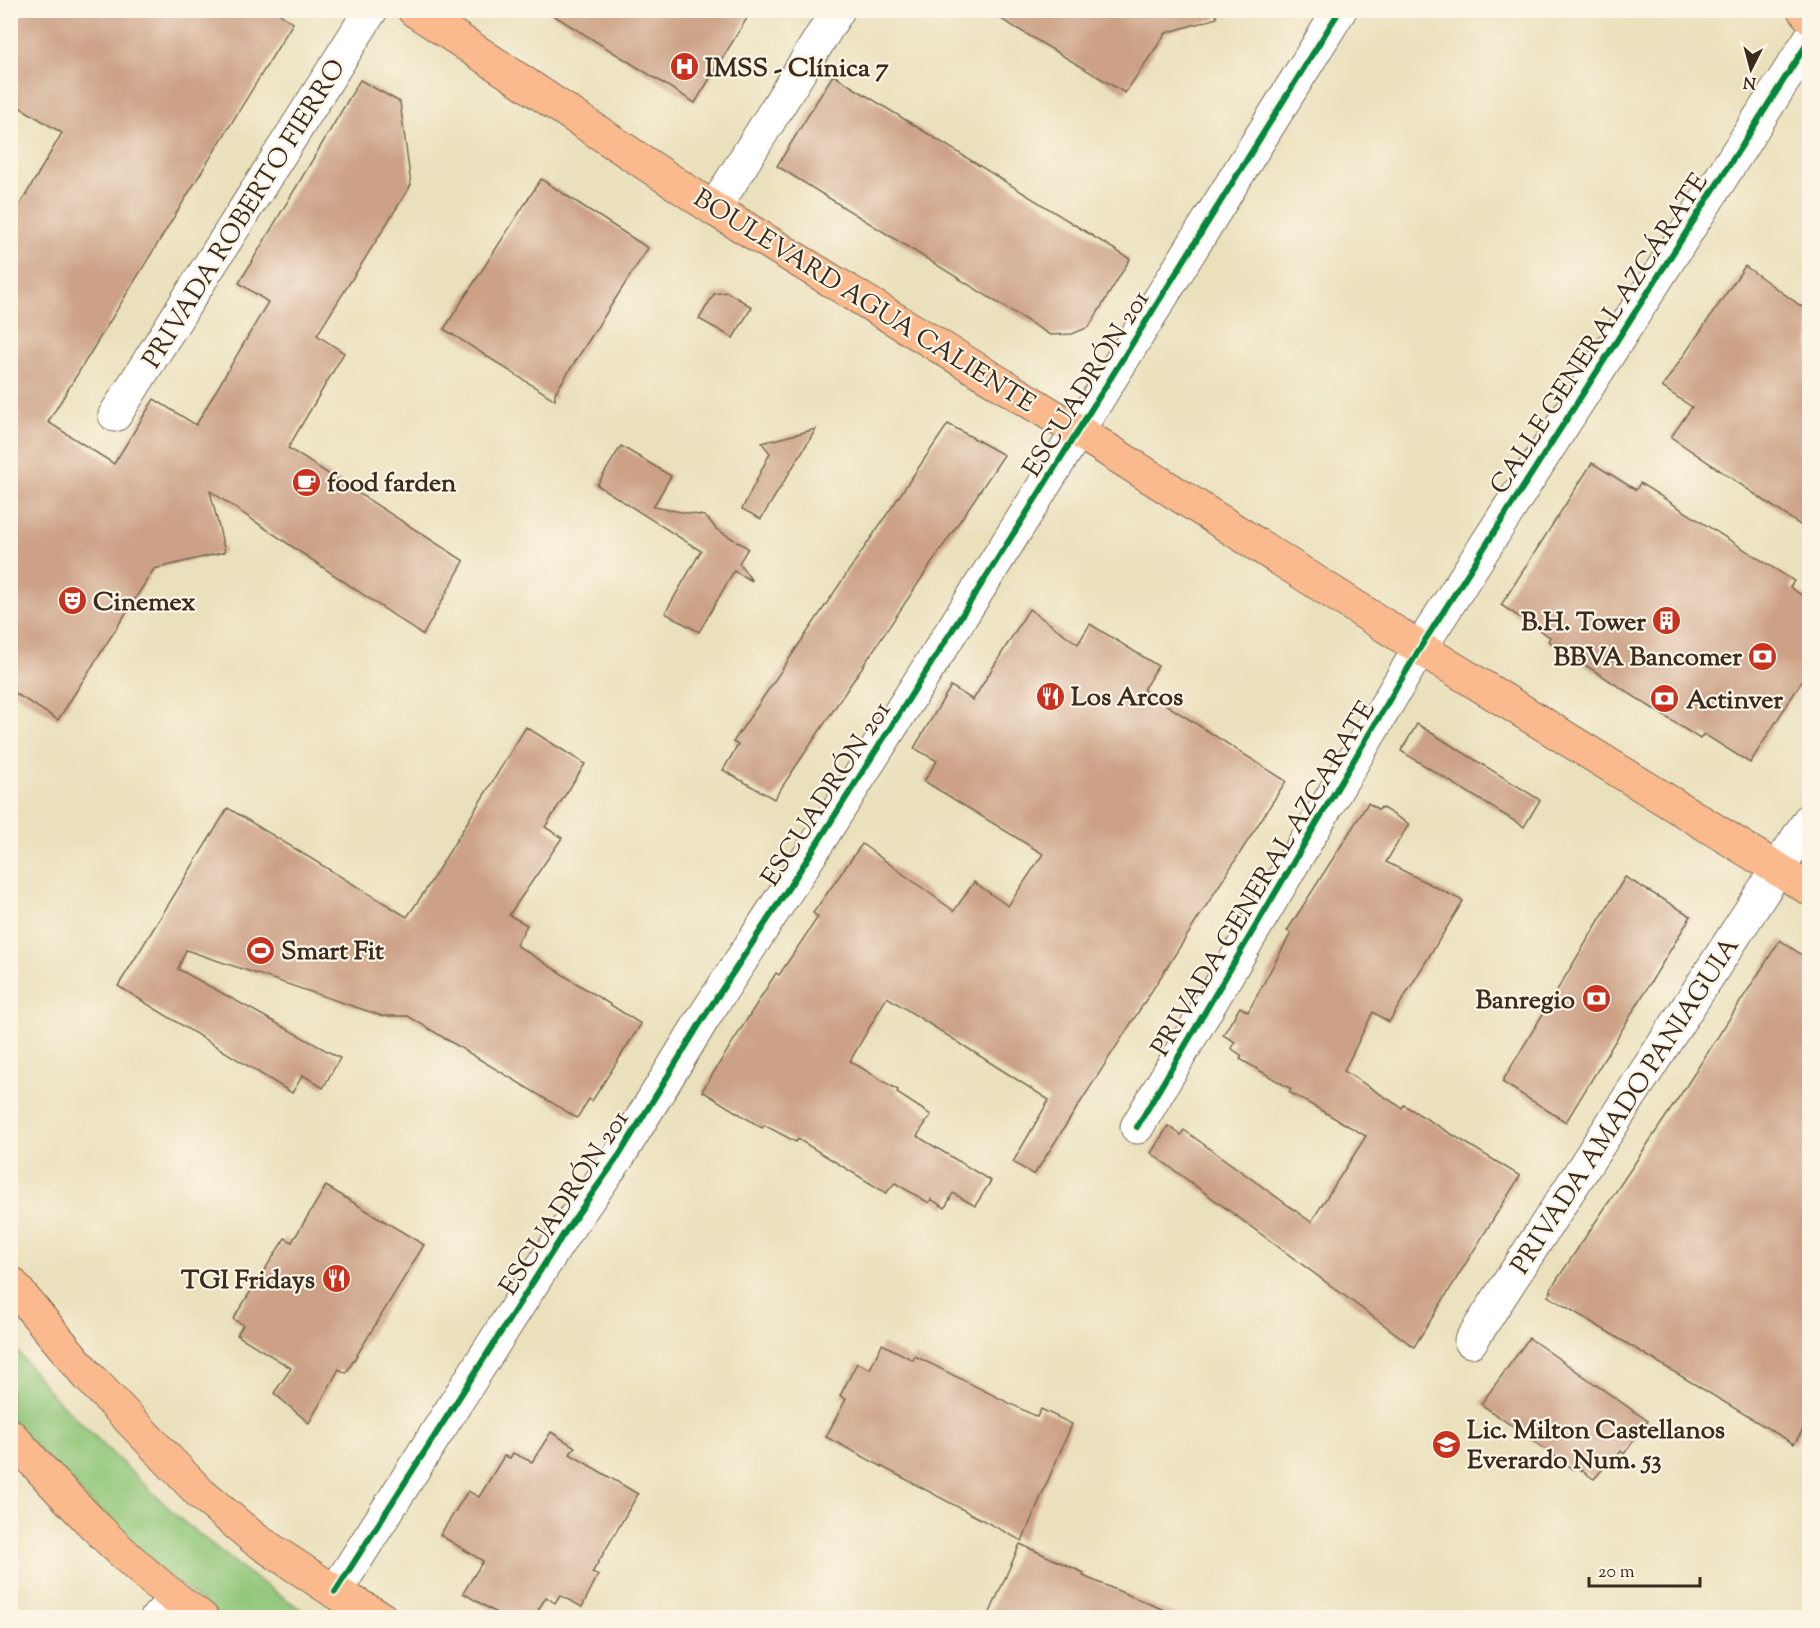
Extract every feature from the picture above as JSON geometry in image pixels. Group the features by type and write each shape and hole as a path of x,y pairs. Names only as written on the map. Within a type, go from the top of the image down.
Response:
{"main road":[{"name":"BOULEVARD AGUA CALIENTE","path":"414,10 714,209 1078,431 1420,648 1809,890"},
{"path":"1804,10 1809,18"},
{"path":"10,1282 88,1376 201,1494 255,1539 335,1592 381,1617"},
{"path":"10,1435 46,1475 146,1574 166,1608 202,1617"}],"street":[{"name":"PRIVADA ROBERTO FIERRO","path":"115,415 371,10"},
{"path":"714,209 838,10"},
{"name":"ESCUADRÓN 201","path":"335,1592 563,1235 620,1154 704,1017 806,861 1078,431 1340,10"},
{"name":"CALLE GENERAL AZCÁRATE","path":"1420,648 1809,39"},
{"name":"PRIVADA GENERAL AZCARATE","path":"1137,1127 1420,648"},
{"name":"PRIVADA AMADO PANIAGUIA","path":"1471,1341 1809,819"}],"green space":[{"path":"10,1342 52,1395 180,1519 248,1573 312,1617 223,1617 146,1558 11,1422"}],"building":[{"path":"10,10 274,10 293,23 48,422 114,464 154,399 196,425 268,302 239,283 360,80 400,102 411,185 317,335 344,353 288,448 464,561 423,635 210,491 225,552 154,569 58,720 10,690 10,222 62,133 10,101"},
{"name":"IMSS - Clínica 7","path":"545,10 752,10 695,103"},
{"path":"986,10 1215,10 1217,18 1166,33 1125,93"},
{"path":"833,75 1130,259 1089,327 1072,334 1050,335 777,166"},
{"path":"541,179 648,248 555,393 555,400 444,329"},
{"path":"1745,266 1809,312 1809,531 1671,437 1692,407 1662,387"},
{"path":"727,292 752,307 733,338 699,319 714,294"},
{"path":"948,424 1004,455 774,799 723,770 738,745 733,742"},
{"path":"816,429 761,519 742,509 770,453 762,443"},
{"path":"621,446 671,476 653,507 704,516 716,529 748,548 739,563 752,581 734,571 699,632 665,613 701,551 597,485"},
{"name":"B.H. Tower","path":"1592,463 1636,490 1640,483 1794,581 1790,587 1809,600 1809,670 1750,763 1704,734 1700,739 1548,641 1550,637 1501,605"},
{"path":"1029,609 1078,644 1090,624 1158,666 1143,690 1286,781 1034,1175 1013,1162 1049,1100 887,997 850,1061 898,1090 897,1093 931,1115 917,1136 991,1181 975,1206 953,1193 945,1208 931,1199 929,1203 895,1183 886,1193 798,1139 796,1142 764,1125 762,1128 702,1091 776,973 779,975 818,917 813,913 862,844 954,911 974,882 1008,906 1043,854 924,781 937,761 914,748 951,686 973,700"},
{"path":"1417,724 1540,800 1524,827 1401,751"},
{"path":"526,727 585,764 545,827 562,838 509,915 527,925 516,945 641,1024 592,1101 589,1099 577,1118 408,1016 382,1016 186,950 178,969 340,1058 323,1088 303,1075 292,1093 118,986 228,808 407,917"},
{"path":"1368,803 1379,810 1381,807 1409,824 1386,862 1463,901 1389,1022 1373,1012 1344,1071 1402,1108 1404,1105 1520,1176 1414,1347 1151,1153 1168,1126 1181,1135 1184,1130 1311,1222 1366,1136 1289,1092 1291,1089 1240,1059 1242,1056 1231,1048 1235,1042 1223,1035 1240,1007 1248,1012 1291,933 1287,931"},
{"name":"Banregio","path":"1625,877 1691,916 1566,1122 1502,1082"},
{"path":"1780,940 1809,960 1809,1420 1794,1444 1548,1296"},
{"name":"TGI Fridays","path":"326,1186 424,1245 346,1373 339,1369 309,1423 274,1393 291,1368 237,1335 243,1325 233,1319 285,1238 292,1242"},
{"path":"1529,1338 1648,1421 1624,1454 1621,1451 1611,1465 1608,1463 1594,1479 1575,1466 1573,1469 1481,1404"},
{"path":"882,1344 913,1360 915,1356 1037,1417 1041,1409 1072,1424 1022,1541 826,1437 846,1399 840,1396 857,1363 870,1369"},
{"path":"551,1432 575,1447 570,1454 638,1494 592,1573 598,1575 582,1607 560,1595 555,1603 546,1597 534,1617 503,1617 463,1593 483,1561 440,1535 468,1491 479,1497 504,1456 510,1458 513,1453 532,1462"},
{"path":"1020,1544 1084,1573 1083,1576 1181,1617 988,1617"}],"cycle path":[{"path":"335,1592 563,1235 620,1154 704,1017 806,861 1031,506 1340,10"},
{"path":"1137,1127 1420,648 1810,39"}],"place":[{"name":"IMSS - Clínica 7","path":"684,67"},
{"name":"food farden","path":"306,482"},
{"name":"Cinemex","path":"72,601"},
{"name":"B.H. Tower","path":"1667,621"},
{"name":"BBVA Bancomer","path":"1763,656"},
{"name":"Los Arcos","path":"1050,696"},
{"name":"Actinver","path":"1665,699"},
{"name":"Smart Fit","path":"260,950"},
{"name":"Banregio","path":"1596,999"},
{"name":"TGI Fridays","path":"336,1279"},
{"name":"Lic. Milton Castellanos Everardo Num. 53","path":"1446,1444"}]}
